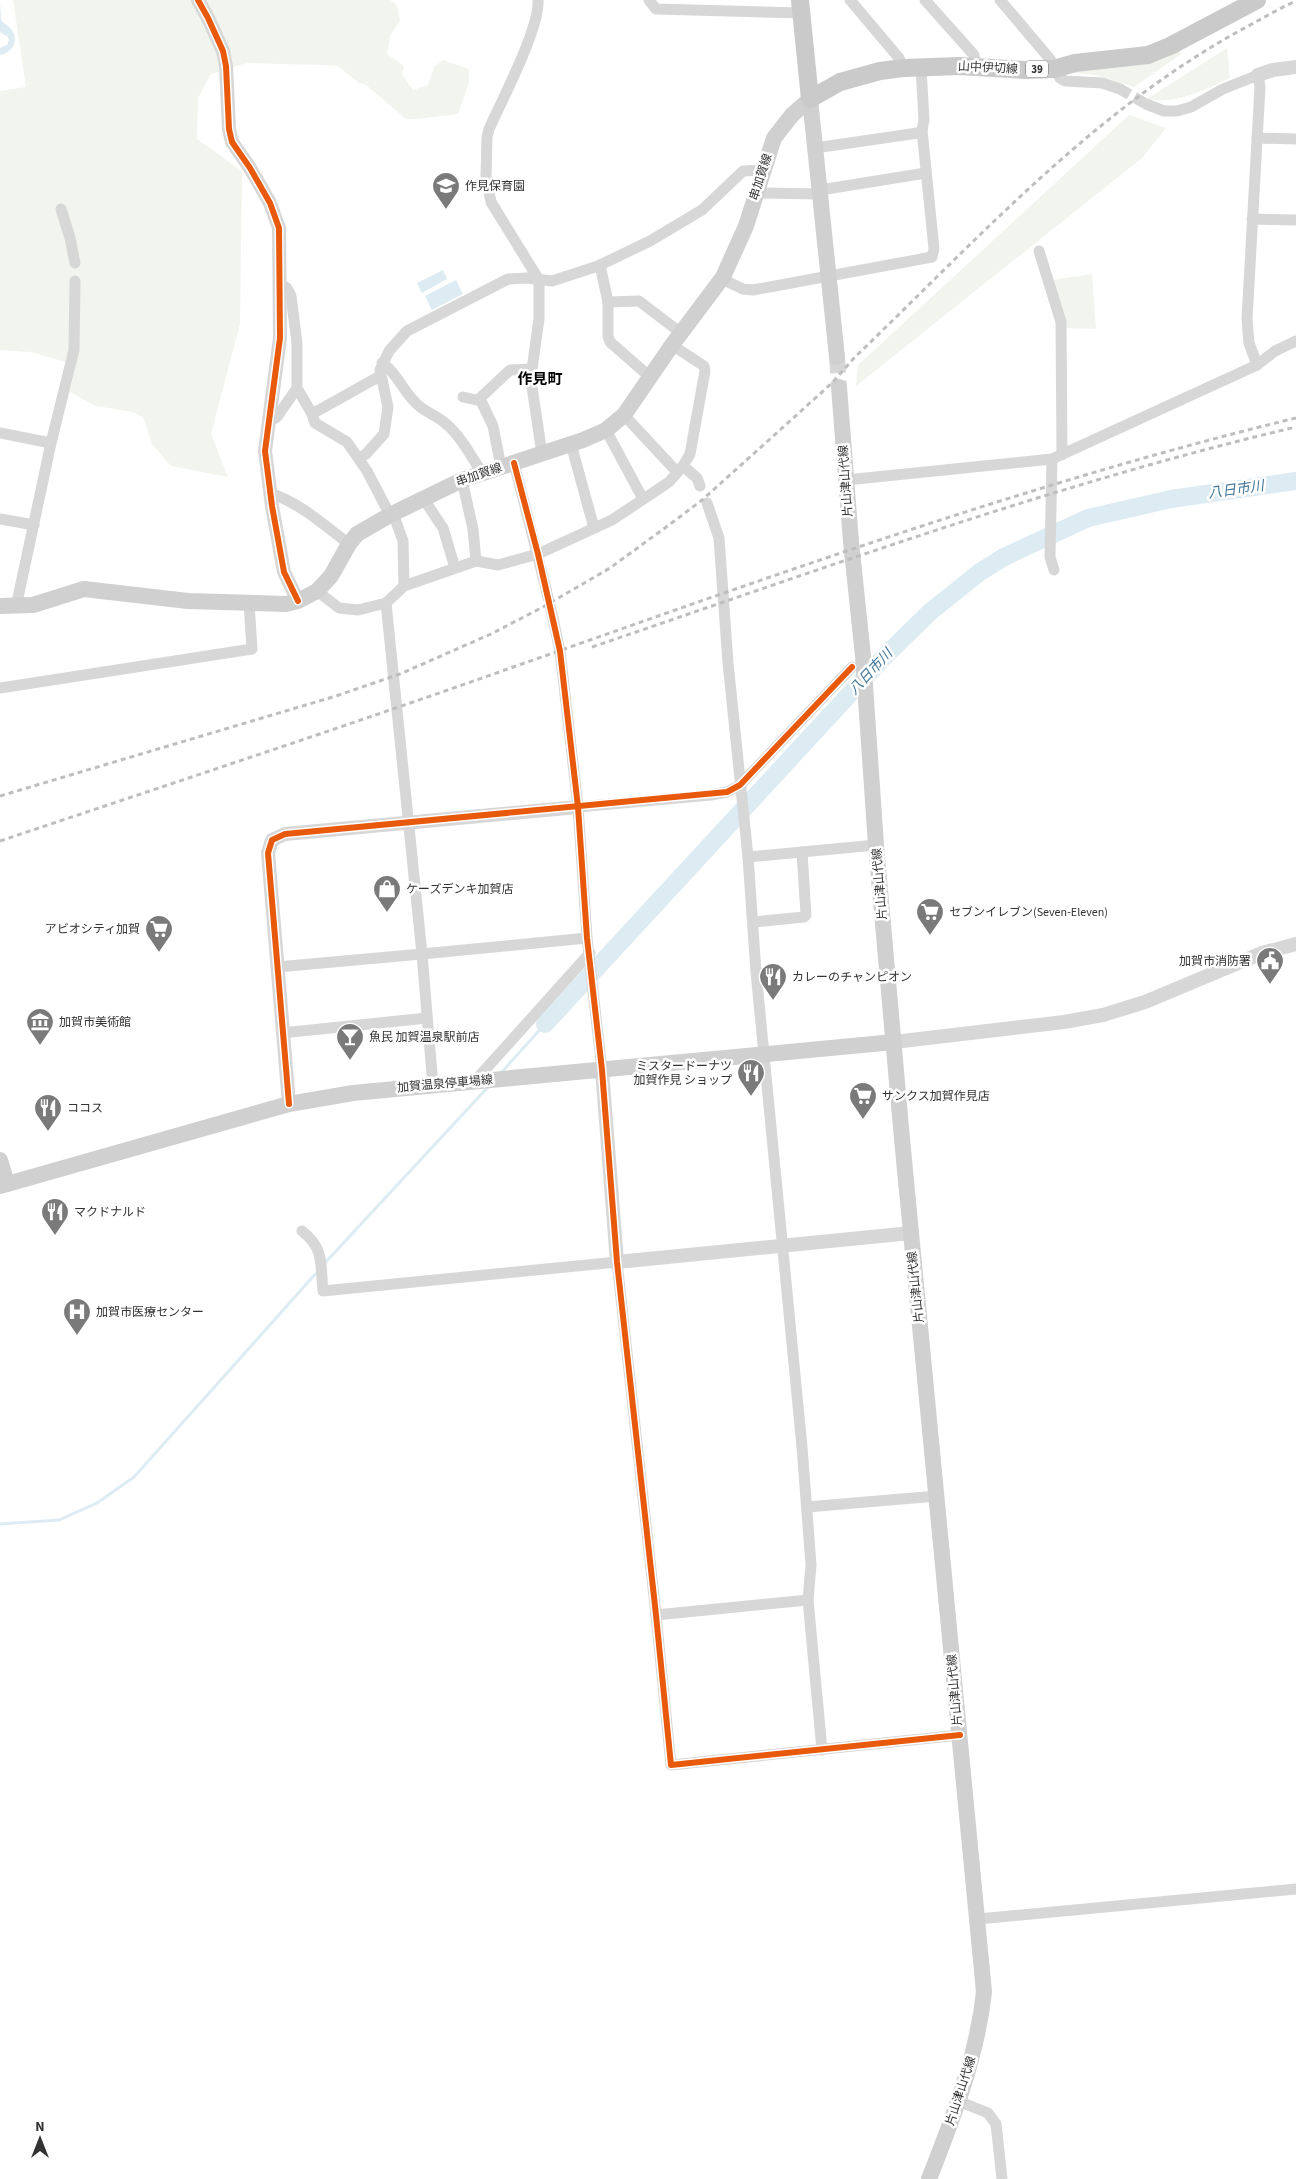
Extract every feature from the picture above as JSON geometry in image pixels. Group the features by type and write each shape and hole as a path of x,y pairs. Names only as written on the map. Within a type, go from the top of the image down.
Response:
{"main road":[{"name":"山中伊切線","path":"810,99 840,82 880,71 912,68 976,67 1025,70 1054,68 1075,63 1148,55 1170,46 1257,0"},
{"path":"801,7 837,357"},
{"name":"串加賀線","path":"8,606 46,602 84,589 178,601 286,604 298,601 317,591 330,576 357,534 391,514 462,480 571,444 606,430 624,415 676,339 722,279 746,226 774,138 792,115 810,99"},
{"name":"片山津山代線","path":"839,387 858,665 866,697 876,845 911,1233 984,1992 975,2049 929,2179"},
{"name":"加賀温泉停車場線","path":"0,1160 4,1185 288,1104 353,1093 894,1042"}],"street":[{"path":"198,0 208,18 222,51 226,66 229,129 232,142 250,168 278,222 281,284 280,338 265,451 270,493 284,572 298,601"},
{"path":"538,0 539,9 533,29 489,129 486,177 491,202 539,280 539,319 532,369 532,387 542,454"},
{"path":"649,0 656,9 801,7"},
{"path":"722,279 743,289 753,290 932,257 934,249 922,130 924,120 912,68 900,58 850,0"},
{"path":"925,0 974,56 976,67"},
{"path":"1000,0 1050,59 1060,78 1065,81 1102,82 1120,90"},
{"path":"1146,104 1164,111 1177,111 1191,107 1223,90 1258,75 1273,70 1296,67"},
{"path":"1257,364 1249,343 1247,319 1257,138 1258,75"},
{"path":"815,148 918,133 922,130"},
{"path":"1257,138 1296,139"},
{"path":"359,458 366,454 384,434 387,420 386,400 380,376 382,363 389,351 407,331 508,279 552,281 564,279 600,265 650,242 702,210 743,171 763,170"},
{"path":"756,193 820,192 926,173"},
{"path":"61,209 75,263"},
{"path":"1252,219 1296,220"},
{"path":"1039,251 1061,322 1057,457 1049,520 1050,557 1054,570"},
{"path":"600,265 608,302 608,336 610,342 650,377"},
{"path":"8,606 34,524 51,443 74,350 75,281"},
{"path":"281,284 288,288 291,296 297,343 297,388 315,423 347,442 359,458 391,514 403,541 404,586"},
{"path":"317,591 339,608 358,610 386,603 404,586 476,561 498,565 538,554 612,520 669,482 690,454 704,366 639,301 608,302"},
{"path":"846,480 1057,457 1257,364 1275,351 1296,341"},
{"path":"382,363 392,369 406,393 422,410 436,417 451,429 461,440 482,473"},
{"path":"479,400 510,370 532,369"},
{"path":"312,414 380,376"},
{"path":"268,422 277,417 297,388"},
{"path":"463,397 479,400"},
{"path":"479,400 493,426 507,465 538,554 546,589"},
{"path":"624,415 680,469 697,478 700,486"},
{"path":"606,430 643,499"},
{"path":"0,433 51,443"},
{"path":"571,444 594,528"},
{"path":"462,480 473,529 476,561"},
{"path":"270,493 284,498 309,514 349,544"},
{"path":"423,498 443,528 455,568"},
{"path":"706,503 719,538 740,788 748,857 807,1507 811,1565 808,1600 822,1750"},
{"path":"0,518 34,524"},
{"path":"0,688 252,649 249,603"},
{"path":"386,603 422,954 433,1086"},
{"path":"552,614 560,651 578,807 587,938 602,1070 617,1262 656,1615 670,1765 960,1735"},
{"path":"288,1104 268,853 272,840 285,834 727,792 740,788 858,665"},
{"path":"748,857 876,845"},
{"path":"753,922 804,917 806,915 802,852"},
{"path":"277,967 587,938"},
{"path":"894,1042 1104,1016 1145,1002 1262,953 1296,944"},
{"path":"477,1081 590,956"},
{"path":"282,1033 427,1018"},
{"path":"302,1231 314,1242 319,1255 323,1290 911,1233"},
{"path":"807,1507 937,1496"},
{"path":"656,1615 808,1600"},
{"path":"978,1919 1296,1889"},
{"path":"958,2101 988,2113 996,2124 1002,2179"}],"shaded area":[{"path":"13,0 390,0 397,5 400,21 390,36 387,54 404,66 402,74 413,90 428,85 434,67 443,60 469,69 469,82 458,114 417,119 406,119 365,84 359,83 338,66 247,63 211,74 198,98 197,139 242,171 240,324 211,434 228,477 171,466 152,444 143,417 133,412 96,406 70,392 76,365 31,352 0,350 0,91 26,87"},
{"path":"0,2 1,20 14,33 15,42 8,52 0,55 0,48 7,45 9,40 0,31"},
{"path":"1227,48 1230,78 1200,92 1179,98 1169,100 1147,99"},
{"path":"1179,50 1181,54 1134,87 1095,75 1075,73 1072,70"},
{"path":"1129,115 1166,128 1142,158 856,386 858,365"},
{"path":"443,270 447,279 422,293 417,283"},
{"path":"1092,274 1096,329 1065,328 1052,280"},
{"path":"456,280 463,294 432,310 425,296"}],"waterway":[{"name":"八日市川","path":"545,1024 882,659 930,612 980,572 1004,557 1088,518 1171,499 1296,481"},
{"path":"500,1074 545,1024"},
{"path":"323,1265 489,1086"},
{"path":"0,1524 59,1520 97,1503 134,1477 318,1271"}],"tunnel":[{"path":"1120,89 1146,104"},
{"path":"837,357 839,387"},
{"path":"546,589 552,614"}],"railway":[{"path":"0,796 336,696 400,674 491,634 543,607 610,568 702,500 770,439 832,383 855,357 991,224 1084,140 1134,100 1185,64 1239,31 1296,1"},
{"path":"0,841 390,710 711,597 904,532 1099,471 1197,443 1296,418"},
{"path":"592,647 854,557 1030,500 1207,449 1296,427"}],"cycle path":[{"path":"198,0 223,51 226,66 229,129 232,142 250,168 270,203 279,228 280,338 265,451 272,506 284,572 298,601"},
{"path":"514,463 538,554 560,651 578,807 587,938 602,1070 617,1262 671,1765 960,1735"},
{"path":"289,1104 268,853 272,840 285,834 727,792 740,785 852,667"}],"place":[{"name":"作見保育園","path":"446,210"},
{"name":"ケーズデンキ加賀店","path":"387,913"},
{"name":"セブンイレブン(Seven-Eleven)","path":"930,936"},
{"name":"アビオシティ加賀","path":"159,953"},
{"name":"加賀市消防署","path":"1270,985"},
{"name":"カレーのチャンピオン","path":"773,1001"},
{"name":"加賀市美術館","path":"40,1046"},
{"name":"魚民 加賀温泉駅前店","path":"350,1061"},
{"name":"ミスタードーナツ 加賀作見 ショップ","path":"751,1097"},
{"name":"サンクス加賀作見店","path":"863,1120"},
{"name":"ココス","path":"48,1132"},
{"name":"マクドナルド","path":"55,1236"},
{"name":"加賀市医療センター","path":"77,1336"}],"district":[{"name":"作見町","path":"540,379"}]}
